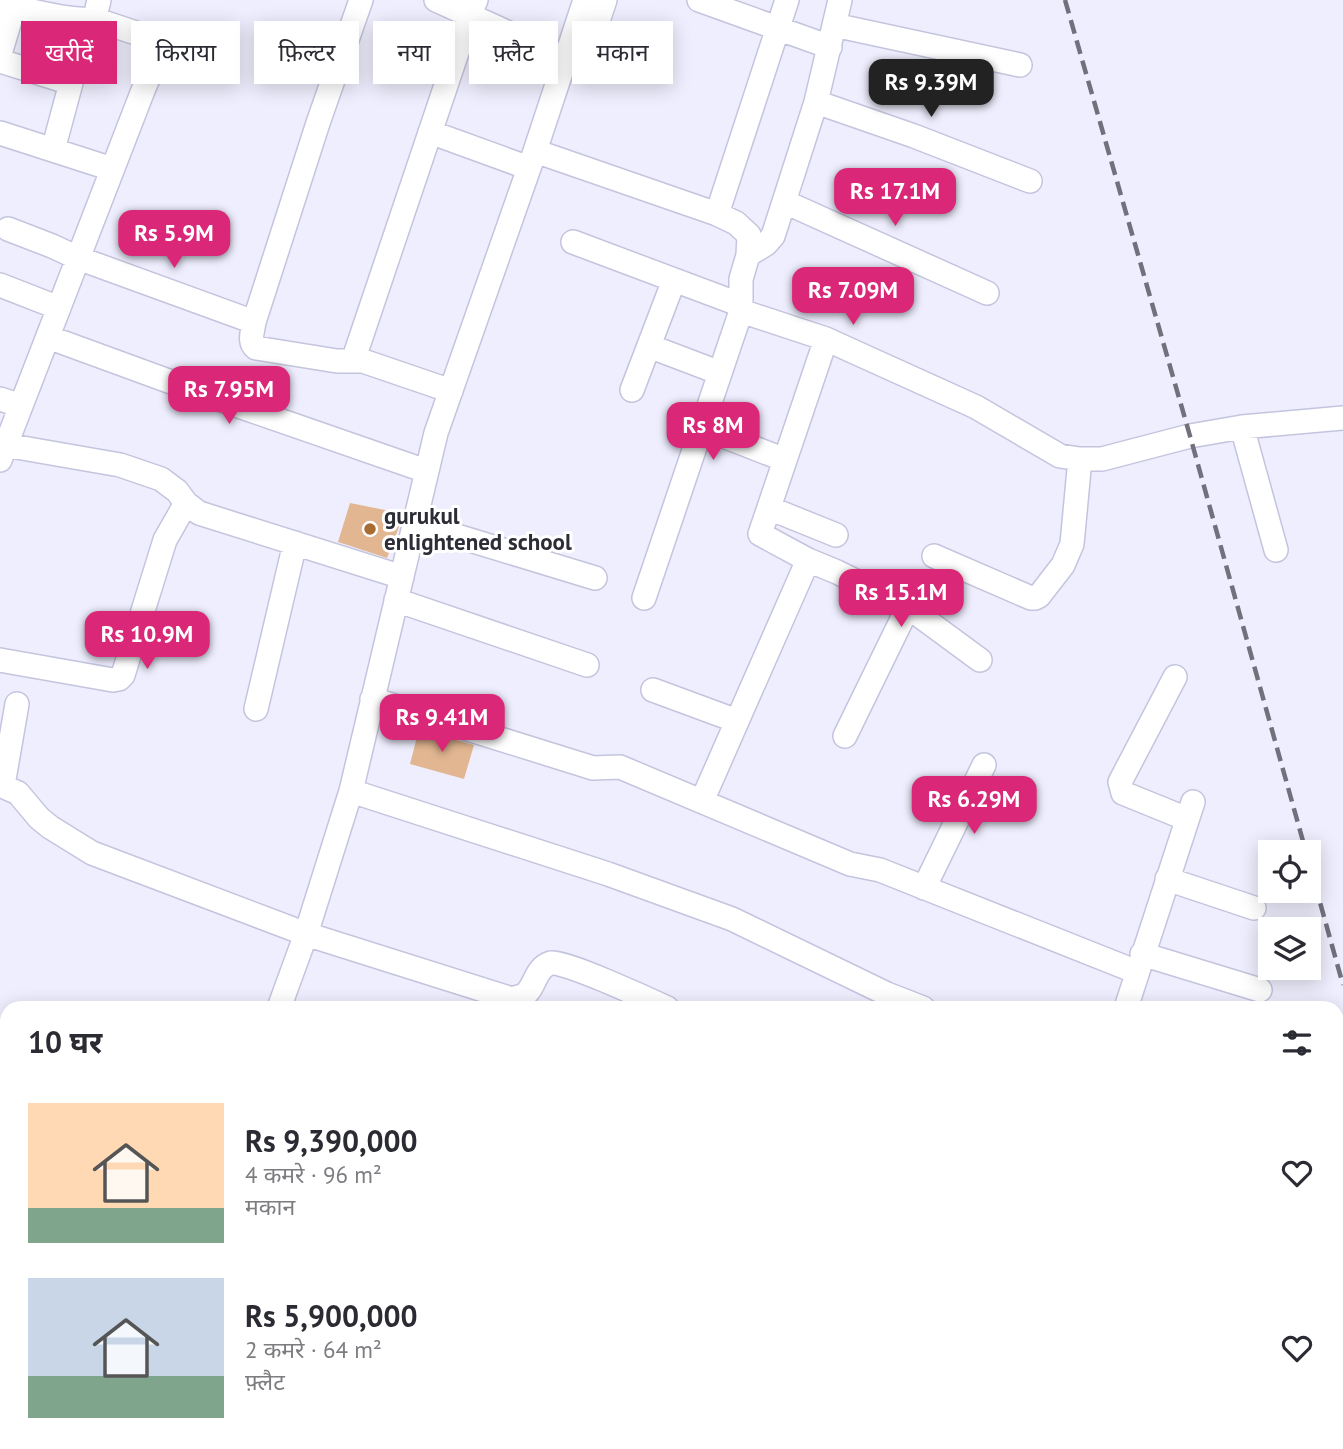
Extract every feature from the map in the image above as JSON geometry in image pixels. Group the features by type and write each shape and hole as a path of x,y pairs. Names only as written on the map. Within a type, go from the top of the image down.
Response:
{"street":[{"path":"361,0 318,123 254,323 251,340 256,348 337,361 363,361 451,391"},
{"path":"436,0 473,7 569,50"},
{"path":"569,50 598,18 605,0"},
{"path":"699,0 778,30 1020,65"},
{"path":"717,214 787,0"},
{"path":"748,255 770,241 773,236 816,102 840,0"},
{"path":"282,1001 306,934 351,791 436,433 569,50 581,3"},
{"path":"0,54 7,6 71,18 98,9 100,21 151,38 156,45 149,73 48,337 10,402 2,450 29,448 120,465 161,480 177,491 186,503 199,513 402,577"},
{"path":"353,361 473,7"},
{"path":"0,61 71,83 53,150"},
{"path":"816,102 1030,181"},
{"path":"430,132 717,214 736,223 750,235 741,279 741,308 644,598"},
{"path":"0,133 112,169"},
{"path":"785,202 987,293"},
{"path":"8,229 78,258 254,323"},
{"path":"573,242 741,308 822,348 850,350 976,407 1060,456 1102,459 1190,436 1242,427 1343,418"},
{"path":"632,390 674,280"},
{"path":"0,285 59,308"},
{"path":"48,337 426,471"},
{"path":"649,346 720,373"},
{"path":"822,348 760,534 908,607 980,660"},
{"path":"705,419 721,435 785,460"},
{"path":"1242,427 1276,550"},
{"path":"934,556 1031,598 1040,596 1063,565 1072,544 1080,459"},
{"path":"0,660 119,679 123,675 165,540 186,503"},
{"path":"769,508 836,535"},
{"path":"414,523 595,578"},
{"path":"256,709 295,544"},
{"path":"702,801 808,560"},
{"path":"396,600 587,665"},
{"path":"845,736 908,607"},
{"path":"1128,1001 1190,811 1123,793 1120,782 1175,677"},
{"path":"653,690 737,721"},
{"path":"372,699 593,768 620,766 850,864 880,870 911,884 1140,963 1260,990"},
{"path":"17,704 1,785 18,793 50,827 92,853 306,934 512,999 522,996 530,989 538,972 554,962 651,1001"},
{"path":"925,888 984,765"},
{"path":"351,791 608,874 732,919 905,1001"},
{"path":"1167,879 1254,908"}],"building":[{"name":"gurukul enlightened school","path":"350,503 402,516 387,558 338,542"},
{"path":"419,729 474,745 464,779 410,764"}],"railway":[{"path":"1065,0 1303,840"},
{"path":"1320,903 1343,985"}],"place":[{"name":"gurukul enlightened school","path":"370,529"}]}
